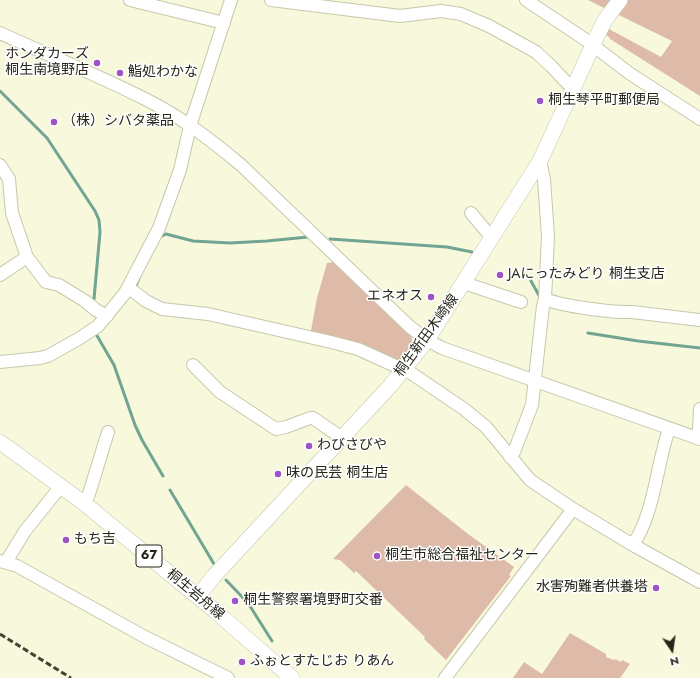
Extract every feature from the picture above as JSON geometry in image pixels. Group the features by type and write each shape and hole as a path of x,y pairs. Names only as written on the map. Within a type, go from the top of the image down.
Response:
{"main road":[{"name":"桐生新田木崎線","path":"198,596 214,576 404,370 427,340 540,162 596,37 620,0"},
{"name":"桐生岩舟線","path":"0,442 85,504 198,596 292,678"}],"street":[{"path":"130,0 224,23"},
{"path":"0,362 48,356 91,332 107,316 129,288 159,228 180,170 190,126 232,0"},
{"path":"271,0 350,5 400,16 441,11 461,14 490,26 536,52 565,82 574,86"},
{"path":"526,0 596,37 629,74 695,116 693,122 700,126"},
{"path":"0,33 145,99 190,126 218,146 240,165 409,326 427,340 442,348 536,382 698,438 700,408"},
{"path":"510,457 514,452 532,405 536,382 543,306 546,299 548,236 544,179 540,162"},
{"path":"0,166 9,179 12,214 27,257 46,282 59,285 107,316"},
{"path":"471,213 492,238"},
{"path":"0,276 27,257"},
{"path":"464,283 521,302"},
{"path":"129,288 146,301 162,309 208,314 331,342 358,349 404,370 476,418 496,438 530,480 573,509 633,545 700,582"},
{"path":"546,299 574,306 700,320"},
{"path":"193,364 220,392 276,429 313,418 342,438"},
{"path":"633,545 642,526 652,496 669,429"},
{"path":"85,504 108,432"},
{"path":"60,486 3,561 17,566 145,637 228,678"},
{"path":"445,678 573,509"}],"shaded area":[{"path":"588,0 700,0 700,96 606,35 609,29 661,57 672,41"},
{"path":"334,262 411,334 413,346 401,363 310,336 317,298 327,263"},
{"path":"406,485 468,534 514,567 509,575 511,576 446,660 424,639 425,637 356,571 354,573 340,560 333,559"},
{"path":"570,633 606,654 606,657 621,662 622,660 630,664 620,678 513,678 524,662 542,674"}],"waterway":[{"path":"0,91 47,138 95,211 99,220 100,232 94,299"},
{"path":"160,237 166,234 193,241 230,243 308,237"},
{"path":"330,239 447,247 472,252"},
{"path":"136,286 139,278"},
{"path":"531,281 541,299"},
{"path":"98,332 96,334 114,365 135,425 163,476"},
{"path":"588,333 638,341 700,348"},
{"path":"170,490 214,564"},
{"path":"226,580 248,603 272,641"}],"railway":[{"path":"0,634 71,678"}],"place":[{"name":"ホンダカーズ 桐生南境野店","path":"97,63"},
{"name":"鮨処わかな","path":"120,73"},
{"name":"桐生琴平町郵便局","path":"540,101"},
{"name":"（株）シバタ薬品","path":"54,122"},
{"name":"JAにったみどり 桐生支店","path":"500,275"},
{"name":"エネオス","path":"431,297"},
{"name":"わびさびや","path":"309,446"},
{"name":"味の民芸 桐生店","path":"278,474"},
{"name":"もち吉","path":"66,540"},
{"name":"桐生市総合福祉センター","path":"377,556"},
{"name":"水害殉難者供養塔","path":"656,588"},
{"name":"桐生警察署境野町交番","path":"235,601"},
{"name":"ふぉとすたじお りあん","path":"242,662"}]}
